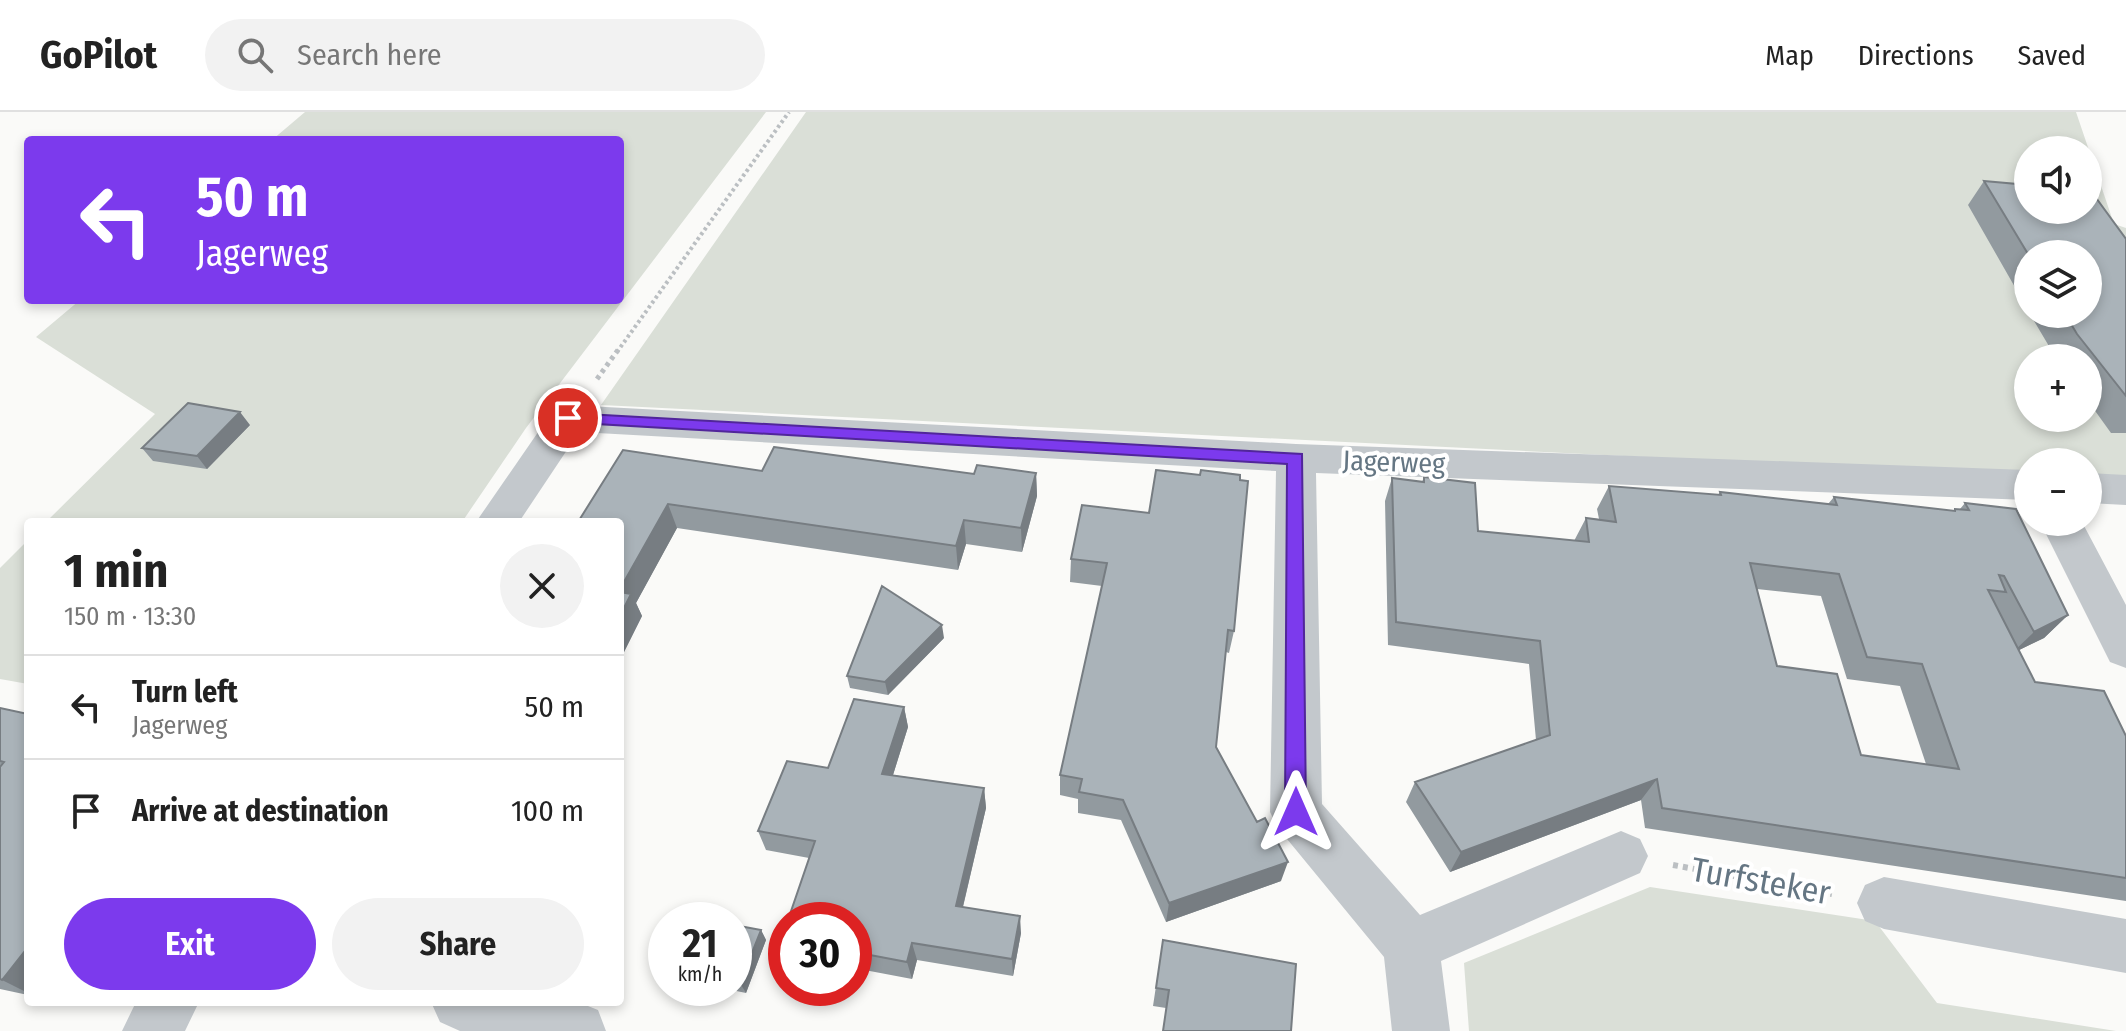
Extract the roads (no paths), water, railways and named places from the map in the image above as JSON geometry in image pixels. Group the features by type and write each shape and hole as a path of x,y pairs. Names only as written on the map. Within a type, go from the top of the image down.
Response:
{"street":[{"name":"Jagerweg","path":"500,518 568,418 1296,458 2014,484"},
{"path":"1296,458 1296,812 1411,946 1421,1031"},
{"path":"2102,489 2126,490"},
{"path":"2068,536 2126,649"},
{"path":"1411,946 1621,856"},
{"path":"1884,903 2126,946"},
{"path":"151,1031 167,1006"},
{"path":"476,1006 577,1031"}]}
